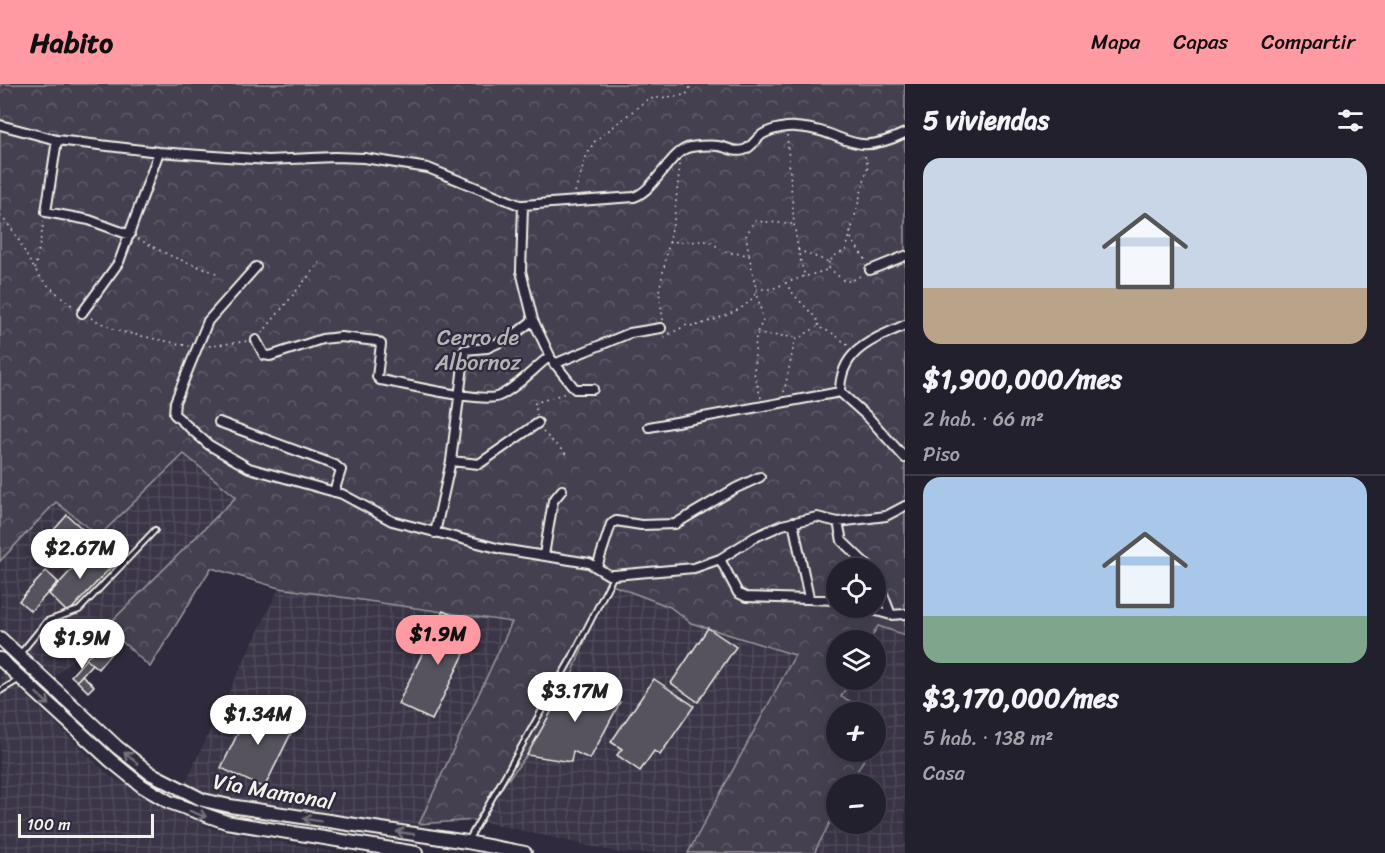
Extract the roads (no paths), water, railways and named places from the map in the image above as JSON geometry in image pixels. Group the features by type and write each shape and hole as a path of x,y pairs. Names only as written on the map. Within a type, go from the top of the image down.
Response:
{"main road":[{"name":"Vía Mamonal","path":"0,638 117,747 150,773 203,800 525,853"},
{"name":"Vía Mamonal","path":"0,659 110,760 142,786 169,802 226,822 416,853"}],"street":[{"path":"0,125 57,140 159,152 268,160 335,157 428,168 522,206 634,197 645,193 680,153 689,147 721,146 732,152 747,149 764,133 794,126 823,132 859,145 888,141 905,133"},
{"path":"57,140 46,212 89,220 130,235"},
{"path":"82,313 119,262 159,152"},
{"path":"522,206 520,271 533,320 554,364 575,389 593,389"},
{"path":"870,270 905,256"},
{"path":"256,267 208,321 176,402 176,418 209,445 249,468 342,494 392,521 501,549 589,563 614,575 676,571 720,558 755,537 793,522 817,517 837,522 886,516 905,506"},
{"path":"435,533 452,460 465,350 487,348 513,336 533,320"},
{"path":"840,392 840,379 844,366 856,351 905,325"},
{"path":"554,364 630,333 661,328"},
{"path":"256,340 264,355 270,356 322,339 341,337 376,341 381,344 377,377 380,380 496,398 517,385 550,356"},
{"path":"649,428 840,392"},
{"path":"840,392 863,411 905,458"},
{"path":"219,422 335,465 341,470 334,492"},
{"path":"452,460 480,464 538,423"},
{"path":"597,567 611,524 616,521 642,525 675,524 736,488 760,477"},
{"path":"544,555 552,501 562,490"},
{"path":"793,522 809,598"},
{"path":"837,522 842,541 860,558"},
{"path":"720,558 738,593 746,597 826,599"},
{"path":"886,602 891,615"},
{"path":"886,614 905,614"}],"lane":[{"path":"19,655 47,621 79,610 155,530"},
{"path":"467,842 572,657 614,575"},
{"path":"0,691 21,678"}],"park label":[{"name":"Cerro de Albornoz","path":"478,350"}]}
